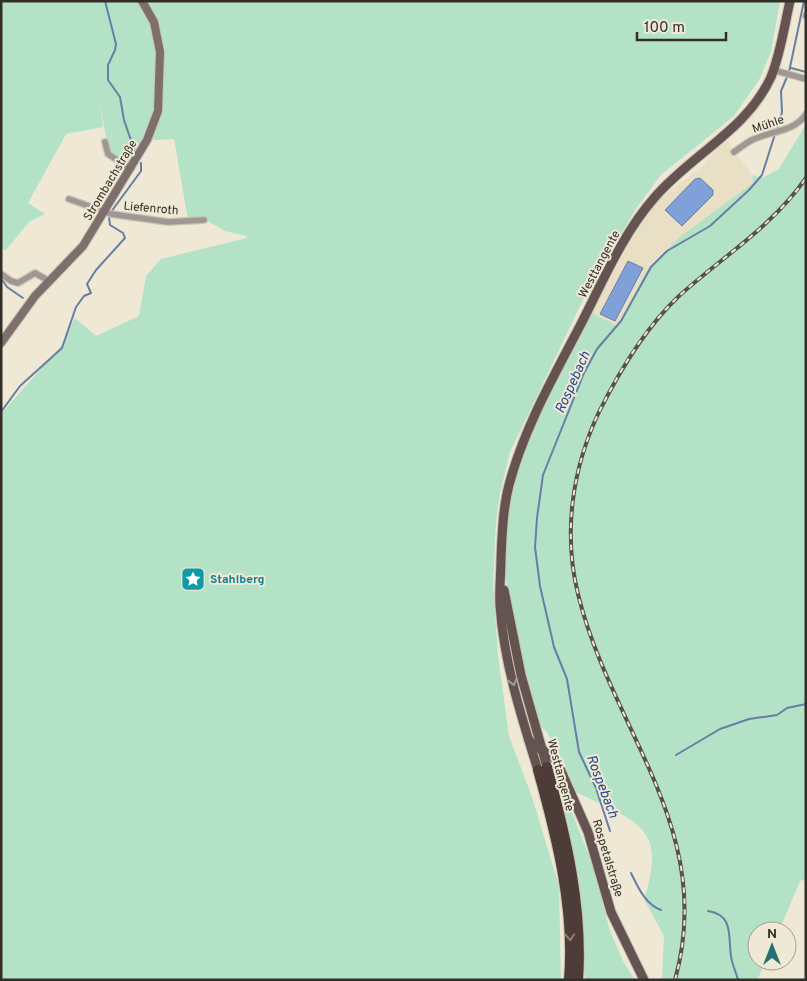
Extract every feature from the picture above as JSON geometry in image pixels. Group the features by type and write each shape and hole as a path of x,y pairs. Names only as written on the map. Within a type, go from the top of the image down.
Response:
{"highway":[{"name":"Westtangente","path":"542,768 566,894 570,952 569,980"},
{"name":"Westtangente","path":"542,768 570,860 579,936 578,980"}],"main road":[{"name":"Strombachstraße","path":"1,343 35,296 82,246 131,169 147,140 158,111 160,52 158,36 149,12 142,1"},
{"name":"Westtangente","path":"542,768 528,738 503,634 500,602 502,537 508,487 523,443 543,396 628,235 656,196 750,110 762,94 781,46 790,1"},
{"name":"Westtangente","path":"501,579 521,675 542,749 542,768"},
{"name":"Rospetalstraße","path":"528,738 532,744 552,754 558,764 588,832 611,912 644,980"}],"street":[{"path":"773,70 806,80"},
{"name":"Mühle","path":"734,152 751,140 771,132 780,131 803,120 806,114"},
{"path":"105,142 108,154 131,169"},
{"name":"Liefenroth","path":"69,200 111,214 166,222 204,220"},
{"path":"1,274 10,281 18,283 35,273 49,281"}],"shaded area":[{"path":"727,141 752,175 753,183 682,235 648,268 617,327 592,313 633,236 659,199 704,165 714,151"}],"green space":[{"path":"1,1 136,1 154,30 158,60 157,91 153,115 144,138 128,167 109,153 99,99 103,127 66,134 28,203 45,214 29,222 6,250 1,248"},
{"path":"145,1 780,1 771,52 759,80 734,116 661,175 635,210 583,300 510,452 500,493 496,521 493,584 498,655 509,736 532,797 559,886 561,980 1,980 1,414 61,346 75,318 96,336 139,316 146,276 161,259 247,238 246,236 225,231 204,219 188,220 174,139 151,140 161,113 161,35"},
{"path":"806,124 806,879 800,881 783,921 747,921 747,971 761,971 757,980 662,980 664,936 644,899 651,874 652,855 649,840 641,828 629,819 576,792 556,748 539,723 526,681 508,595 505,568 505,533 510,500 530,435 544,404 592,313 617,326 648,268 682,235 753,183 752,175 762,178 779,169"},
{"path":"551,767 554,767 593,866 610,931 623,961 635,980 585,980 580,899"}],"water":[{"path":"700,178 713,190 713,195 682,226 665,210 695,179"},
{"path":"628,261 643,268 615,321 600,314"}],"waterway":[{"path":"105,1 116,44 108,65 108,80 120,97 124,120 135,152"},
{"name":"Rospebach","path":"789,72 804,1"},
{"path":"791,68 806,72"},
{"name":"Rospebach","path":"777,130 782,112 781,91 787,77"},
{"name":"Rospebach","path":"610,831 596,788 579,752 567,679 554,647 540,586 535,547 543,475 584,373 597,349 621,321 651,267 667,251 710,226 749,190 762,175 775,134"},
{"path":"111,212 141,171 141,163"},
{"path":"1,412 20,386 62,348 76,307 84,296 91,293 87,284 96,270 125,238 123,233 110,225 109,217"},
{"path":"1,278 7,287 23,298"},
{"path":"676,755 720,729 749,719 777,715 787,708 806,704"},
{"name":"Rospebach","path":"631,873 646,899 661,910"},
{"name":"Rospebach","path":"708,911 716,913 726,922 732,959 738,980"}],"railway":[{"path":"675,980 684,926 682,875 671,827 655,781 593,643 578,594 571,548 573,502 582,456 599,412 625,365 644,336 679,296 778,212 806,178"}],"place":[{"name":"Stahlberg","path":"193,579"}]}
